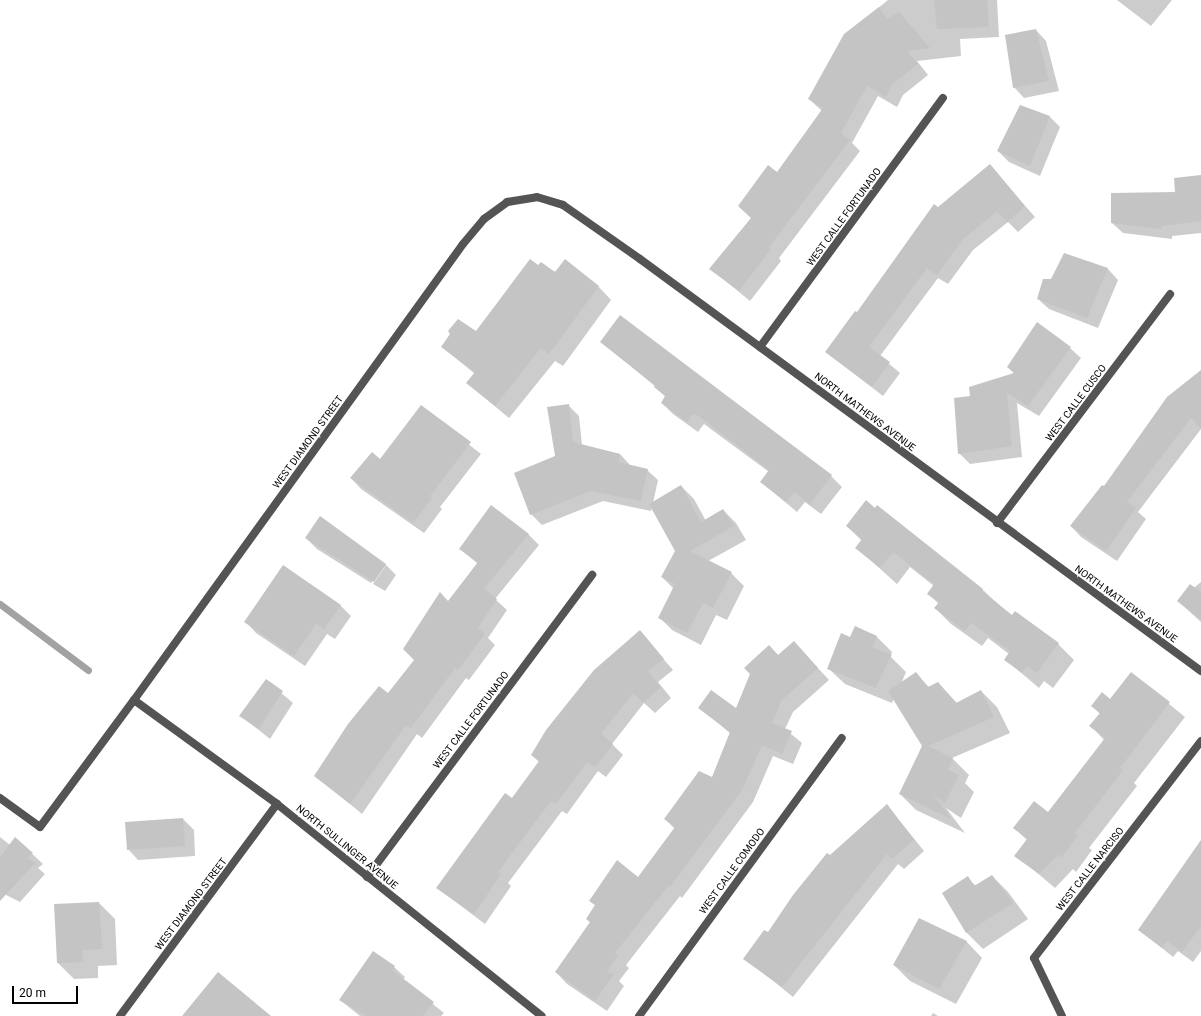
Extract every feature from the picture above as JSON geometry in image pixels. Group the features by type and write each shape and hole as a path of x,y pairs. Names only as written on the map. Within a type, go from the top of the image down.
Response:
{"street":[{"name":"WEST CALLE FORTUNADO","path":"760,347 944,98"},
{"name":"NORTH MATHEWS AVENUE","path":"507,202 537,197 563,205 760,347 997,523 1201,671"},
{"name":"WEST DIAMOND STREET","path":"0,798 40,827 134,700 463,244 484,219 507,202"},
{"name":"WEST CALLE CUSCO","path":"997,523 1170,294"},
{"name":"WEST CALLE FORTUNADO","path":"366,876 592,575"},
{"name":"NORTH SULLINGER AVENUE","path":"134,700 277,804 542,1016"},
{"name":"WEST CALLE COMODO","path":"639,1016 842,738"},
{"name":"WEST CALLE NARCISO","path":"1062,1016 1034,958 1201,741"},
{"name":"WEST DIAMOND STREET","path":"120,1016 277,804"}],"building":[{"path":"934,0 987,0 989,27 937,29"},
{"path":"879,7 887,19 899,12 930,48 907,51 918,64 892,84 886,97 867,86 841,133 850,140 769,247 771,249 739,291 709,269 751,218 738,206 768,165 777,172 823,108 808,99 844,34"},
{"path":"1036,29 1049,81 1013,88 1005,35"},
{"path":"1020,105 1050,116 1030,166 997,151"},
{"path":"990,164 1025,206 1007,222 997,211 962,240 937,275 927,268 869,347 890,362 872,387 825,352 855,311 857,312 934,204 938,207"},
{"path":"1201,175 1201,221 1162,226 1161,229 1111,223 1111,193 1175,192 1174,178"},
{"path":"1064,253 1108,268 1087,318 1037,299 1043,279 1051,279"},
{"path":"530,259 538,265 541,262 555,272 565,259 599,286 549,354 541,348 495,406 466,383 475,372 441,347 450,334 448,331 458,319 476,331"},
{"path":"620,315 832,475 810,504 794,492 786,502 760,482 769,470 699,416 693,414 687,422 661,403 665,396 654,387 655,385 600,342"},
{"path":"1037,322 1071,347 1028,406 1007,393 1012,446 958,454 954,398 970,396 969,387 1014,373 1007,367"},
{"path":"1201,370 1201,429 1191,418 1127,502 1136,508 1106,551 1070,526 1102,485 1104,486 1167,397"},
{"path":"569,404 573,442 620,454 618,462 648,469 641,501 591,491 530,515 514,473 555,456 547,407"},
{"path":"421,405 471,442 430,496 432,498 413,523 350,478 372,452 380,459"},
{"path":"681,485 701,522 723,509 734,526 690,551 732,572 713,608 703,603 687,633 658,618 675,584 661,577 675,551 649,504"},
{"path":"866,500 875,508 877,505 983,589 982,591 1012,615 1015,611 1059,643 1037,673 1027,666 1022,673 1004,660 1010,651 971,623 965,631 934,608 939,602 927,594 934,584 893,552 880,568 855,548 862,539 846,526"},
{"path":"491,505 529,534 484,589 497,599 478,628 485,634 458,670 455,668 411,728 406,725 350,804 314,776 348,724 379,686 388,693 414,660 403,649 440,592 448,601 478,562 459,549"},
{"path":"320,516 386,564 374,582 305,538"},
{"path":"283,565 341,605 324,629 316,624 294,656 244,622"},
{"path":"1190,584 1201,592 1201,620 1177,601"},
{"path":"855,626 877,636 872,647 891,655 876,688 827,669 841,633 850,637"},
{"path":"640,630 664,659 648,671 661,687 643,703 633,693 601,734 613,744 595,767 587,762 556,804 551,801 498,872 501,874 474,914 436,888 505,793 512,798 539,761 531,755 546,730 594,670"},
{"path":"794,641 818,668 782,700 772,723 792,731 782,754 762,745 742,790 670,887 668,886 615,953 618,956 607,972 614,974 595,1001 555,972 590,922 586,919 595,905 589,901 617,860 638,877 675,827 664,819 699,771 712,777 730,732 698,708 711,690 736,708 750,674 744,668 769,645 778,655"},
{"path":"916,672 928,687 938,682 956,703 981,690 994,717 928,746 953,758 948,770 959,775 945,803 933,794 951,819 899,794 922,746 888,691"},
{"path":"1131,672 1170,702 1120,768 1123,770 1075,833 1078,835 1061,858 1058,855 1039,874 1014,856 1027,839 1013,828 1034,801 1048,812 1105,738 1089,726 1100,713 1091,706 1102,692 1110,699"},
{"path":"266,679 283,691 259,729 239,716"},
{"path":"887,804 914,840 892,859 887,854 782,987 743,959 764,930 768,932 793,895 827,853 830,855"},
{"path":"183,818 185,846 127,850 125,822"},
{"path":"15,837 33,853 27,858 35,863 0,901 0,857"},
{"path":"1201,840 1201,926 1182,952 1167,941 1162,948 1138,930"},
{"path":"992,875 1013,903 966,933 942,893 968,876 974,886"},
{"path":"99,902 102,949 82,950 83,962 57,963 54,904"},
{"path":"919,918 967,941 939,989 893,965"},
{"path":"373,951 395,966 392,970 434,1002 423,1016 366,1016 339,1000"},
{"path":"218,972 271,1016 182,1016"}],"waterway":[{"path":"0,604 88,670"}]}
